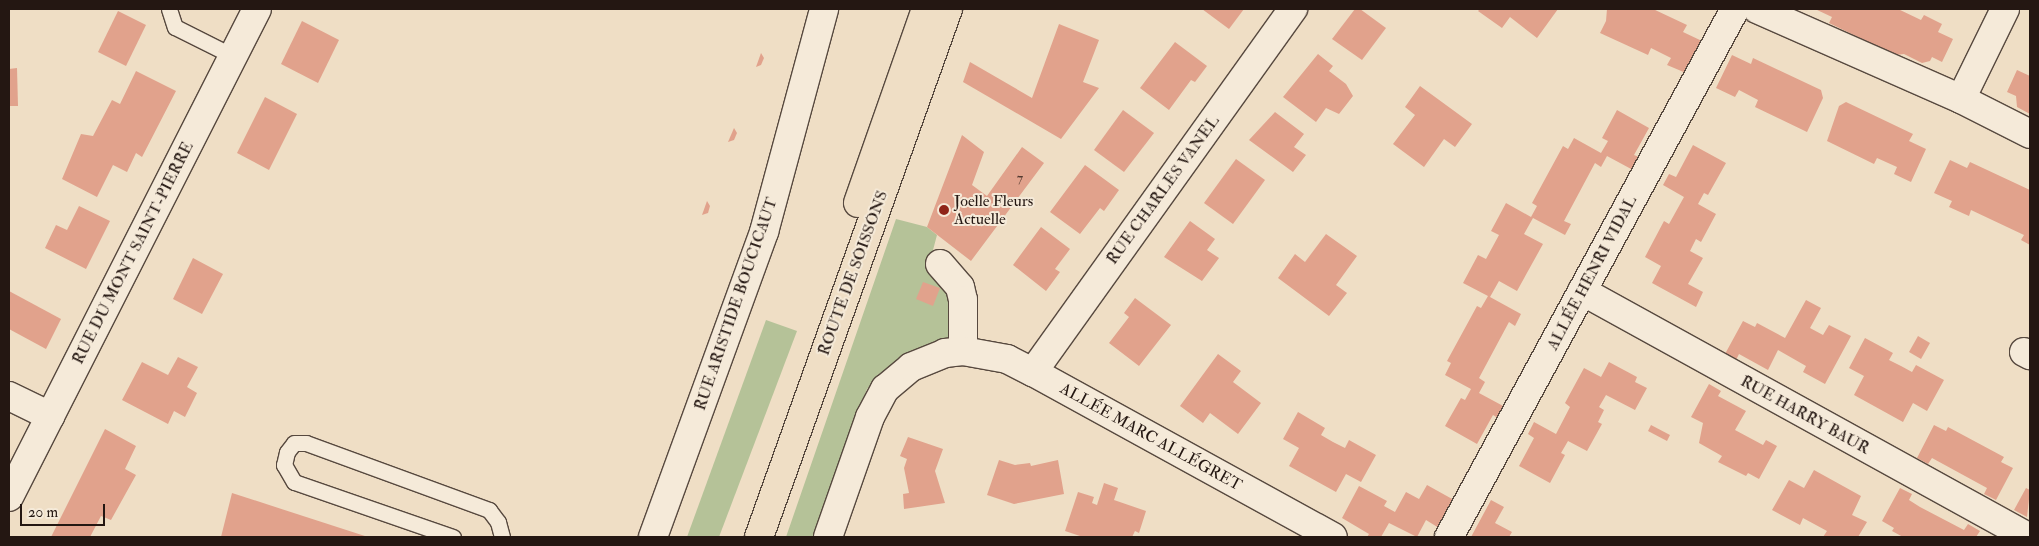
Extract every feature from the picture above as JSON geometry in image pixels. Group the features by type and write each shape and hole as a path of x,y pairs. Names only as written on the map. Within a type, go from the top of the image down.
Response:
{"main road":[{"name":"ROUTE DE SOISSONS","path":"759,537 901,111 926,9"},
{"name":"ROUTE DE SOISSONS","path":"741,537 901,111 948,9"}],"street":[{"name":"RUE DU MONT SAINT-PIERRE","path":"9,497 233,56 255,9"},
{"name":"RUE ARISTIDE BOUCICAUT","path":"652,537 764,232 824,9"},
{"name":"RUE CHARLES VANEL","path":"1033,372 1293,9"},
{"name":"ALLÉE HENRI VIDAL","path":"1449,537 1735,9"},
{"path":"1758,9 1961,99 2030,134"},
{"path":"1961,99 2005,9"},
{"path":"940,264 960,288 963,300 963,352"},
{"name":"RUE HARRY BAUR","path":"1582,291 2028,537"},
{"name":"ALLÉE MARC ALLÉGRET","path":"828,537 870,417 885,389 896,376 920,362 945,353 963,352 1007,359 1033,372 1333,537"},
{"path":"9,396 50,416"}],"lane":[{"path":"169,9 175,27 233,56"},
{"path":"453,537 294,482 284,465 287,452 294,443 306,443 489,510 498,522 502,537"}],"green space":[{"path":"896,219 927,227 937,235 928,269 945,286 953,310 951,338 910,351 886,369 867,389 814,537 786,537"},
{"path":"766,320 797,331 719,537 687,537"}],"building":[{"path":"1202,9 1244,9 1229,29"},
{"path":"1355,9 1360,9 1386,28 1362,60 1332,39"},
{"path":"1480,9 1558,9 1537,38 1510,17 1502,28 1478,11"},
{"path":"1607,9 1653,9 1687,25 1683,32 1702,41 1686,73 1667,65 1671,58 1651,48 1648,55 1600,33 1606,21"},
{"path":"1815,9 1898,9 1921,20 1924,15 1942,24 1938,32 1953,39 1942,62 1932,57 1930,61 1922,63 1904,54 1895,55 1829,23 1832,17"},
{"path":"118,11 146,25 126,66 98,52"},
{"path":"302,21 339,40 318,83 281,64"},
{"path":"1059,24 1099,40 1083,82 1099,88 1061,139 963,82 970,62 1032,98"},
{"path":"1175,42 1207,66 1195,82 1191,80 1169,110 1140,88"},
{"path":"761,53 764,58 761,65 756,67"},
{"path":"1318,54 1333,66 1329,71 1346,84 1353,96 1339,114 1326,108 1316,122 1283,97"},
{"path":"1732,55 1751,64 1753,58 1821,90 1823,98 1807,132 1755,107 1758,100 1739,90 1735,97 1716,88"},
{"path":"17,68 18,106 9,106 9,69"},
{"path":"2017,70 2030,76 2030,114 2017,107 2016,96 2007,92"},
{"path":"136,71 176,91 142,157 136,153 127,172 113,165 97,197 62,179 81,134 93,136 112,100 120,104"},
{"path":"1420,86 1472,124 1455,147 1444,139 1424,167 1393,144 1415,115 1405,107"},
{"path":"265,97 297,114 269,170 237,153"},
{"path":"1846,102 1913,134 1909,141 1926,149 1911,182 1894,174 1897,167 1877,158 1874,164 1827,141 1839,106"},
{"path":"1123,110 1154,133 1124,172 1094,150"},
{"path":"1617,110 1649,128 1634,155 1639,157 1633,170 1607,156 1601,167 1595,163 1564,221 1571,224 1565,235 1533,218 1524,234 1543,244 1517,291 1499,281 1490,297 1521,314 1515,326 1509,322 1479,378 1485,382 1479,393 1505,407 1498,418 1493,415 1477,444 1445,426 1461,398 1465,400 1471,389 1445,375 1451,363 1447,361 1477,306 1481,308 1488,296 1463,283 1478,255 1486,259 1499,235 1491,231 1506,203 1531,217 1537,206 1532,203 1563,146 1568,149 1574,138 1601,153 1608,141 1602,138"},
{"path":"1275,112 1304,134 1294,147 1306,155 1293,172 1249,140"},
{"path":"734,128 737,133 734,140 728,142"},
{"path":"962,135 984,152 972,185 987,196 1022,147 1044,163 971,261 927,227"},
{"path":"1693,145 1726,163 1708,195 1704,193 1698,204 1716,214 1701,242 1696,239 1690,251 1703,258 1688,284 1703,292 1696,307 1652,283 1661,266 1645,257 1664,221 1669,224 1684,197 1663,185 1669,174 1676,177"},
{"path":"1236,159 1265,180 1233,224 1204,203"},
{"path":"1950,160 1967,168 1970,162 2030,190 2030,245 2021,240 2024,235 1971,210 1969,216 1949,207 1952,201 1934,193"},
{"path":"1085,165 1119,190 1104,211 1100,208 1080,234 1050,212"},
{"path":"707,201 710,206 708,213 702,215"},
{"path":"79,206 110,221 86,269 45,248 56,225 67,230"},
{"path":"1190,221 1215,239 1207,250 1219,258 1202,281 1164,257"},
{"path":"1041,227 1070,249 1055,269 1060,272 1046,291 1013,265"},
{"path":"1326,234 1357,256 1336,285 1347,293 1329,316 1278,278 1295,254 1305,262"},
{"path":"193,258 223,274 202,314 173,299"},
{"path":"923,282 940,288 933,306 916,299"},
{"path":"9,291 61,319 46,349 9,329"},
{"path":"1135,298 1171,325 1139,366 1109,343 1129,317 1124,313"},
{"path":"1806,300 1821,308 1810,328 1823,335 1829,325 1851,336 1825,384 1803,372 1806,366 1778,350 1768,370 1739,354 1736,360 1725,354 1743,321 1755,327 1757,323 1785,338"},
{"path":"1918,336 1930,343 1921,359 1909,352"},
{"path":"1865,338 1893,353 1889,360 1912,372 1916,365 1944,380 1927,411 1913,403 1903,422 1854,395 1864,376 1849,368"},
{"path":"1218,354 1241,371 1233,382 1261,403 1238,434 1210,413 1203,423 1180,406"},
{"path":"178,357 198,367 187,387 197,393 185,417 174,411 168,424 122,400 142,362 168,375"},
{"path":"1609,362 1637,377 1635,382 1647,388 1635,410 1606,395 1599,407 1604,410 1598,422 1602,424 1587,451 1568,441 1561,453 1565,455 1550,483 1519,466 1534,438 1528,434 1534,422 1556,434 1570,407 1565,403 1584,368 1601,377"},
{"path":"1709,384 1721,391 1718,396 1746,411 1735,430 1763,445 1766,440 1777,446 1759,479 1748,473 1746,476 1718,462 1722,456 1699,443 1703,423 1691,417"},
{"path":"1298,412 1325,428 1321,435 1333,442 1345,448 1349,440 1376,455 1361,482 1346,474 1336,492 1289,466 1299,448 1283,439"},
{"path":"1651,425 1670,435 1667,441 1648,431"},
{"path":"1934,425 1946,431 1948,427 2004,457 2001,462 2013,468 1996,500 1984,494 1987,488 1932,458 1928,464 1917,458"},
{"path":"105,429 136,446 125,469 136,475 111,520 101,516 90,537 51,537"},
{"path":"908,437 943,449 935,471 945,503 904,509 903,494 909,493 904,468 907,459 900,456"},
{"path":"999,460 1015,465 1030,463 1031,466 1058,460 1064,494 1014,504 987,495"},
{"path":"1814,470 1861,496 1852,515 1867,522 1858,537 1823,537 1827,531 1803,518 1800,525 1772,510 1789,480 1804,488"},
{"path":"1104,483 1118,488 1114,500 1146,511 1139,533 1135,531 1132,537 1083,537 1065,531 1078,492 1094,497 1092,503 1097,505"},
{"path":"1427,485 1454,500 1439,528 1426,520 1417,537 1389,523 1381,537 1367,537 1369,534 1342,518 1359,486 1387,501 1384,506 1395,512 1406,492 1419,499"},
{"path":"1900,488 1912,494 1909,500 1920,507 1964,530 1968,524 1980,531 1976,537 1903,537 1892,531 1894,528 1882,521"},
{"path":"2026,488 2030,490 2027,517 2014,510"},
{"path":"232,493 368,537 221,537"},
{"path":"1491,500 1504,507 1495,523 1512,532 1509,537 1471,537"}],"place":[{"name":"Joelle Fleurs Actuelle","path":"944,210"}]}
